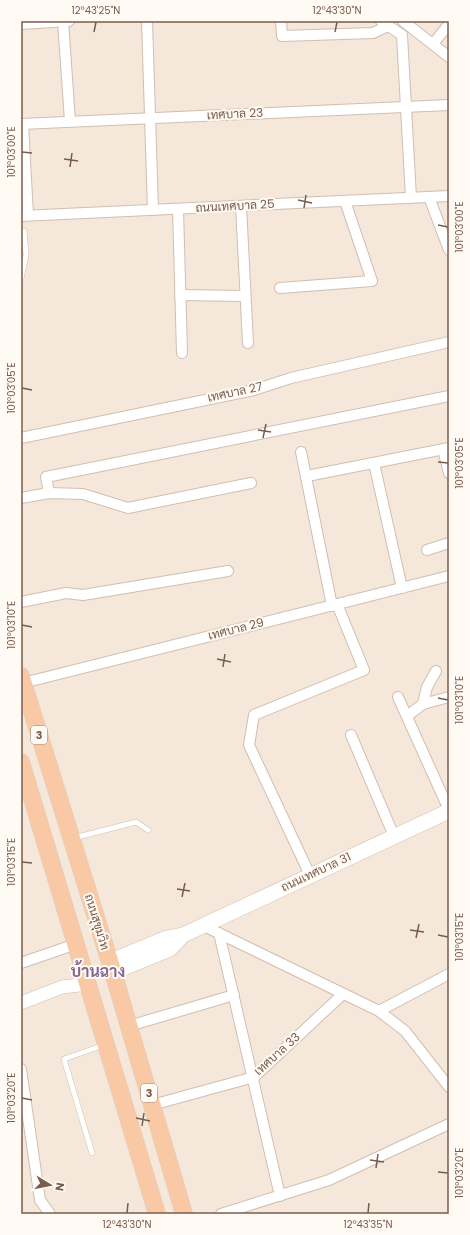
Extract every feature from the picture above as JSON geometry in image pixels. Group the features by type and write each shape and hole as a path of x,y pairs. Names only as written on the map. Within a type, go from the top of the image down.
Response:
{"highway":[{"name":"ถนนสุขุมวิท","path":"22,679 129,1026 184,1214"},
{"name":"3","path":"22,770 157,1214"},
{"path":"86,978 111,967"}],"main road":[{"name":"ถนนเทศบาล 31","path":"111,967 170,949 183,935 202,924 449,811"}],"street":[{"path":"63,21 70,122"},
{"path":"21,24 70,21"},
{"path":"147,21 153,210"},
{"path":"280,21 282,36 373,33 384,23 402,35 411,198"},
{"path":"403,21 449,57"},
{"path":"433,44 449,24"},
{"name":"เทศบาล 23","path":"22,124 449,105"},
{"path":"22,124 24,216"},
{"name":"ถนนเทศบาล 25","path":"24,216 449,196"},
{"path":"429,197 449,250"},
{"path":"280,288 372,281 345,201"},
{"path":"241,206 248,343"},
{"path":"178,208 182,353"},
{"path":"180,295 245,296"},
{"name":"เทศบาล 27","path":"21,438 254,390 291,378 449,342"},
{"path":"49,493 46,477 449,396"},
{"path":"306,476 446,449 449,473"},
{"path":"301,452 335,605 364,670 254,715 249,745 310,875"},
{"path":"374,463 402,588"},
{"path":"21,498 49,493 83,494 128,508 251,483"},
{"path":"427,550 449,543"},
{"path":"21,602 66,593 83,595 228,571"},
{"name":"เทศบาล 29","path":"22,679 335,605 449,576"},
{"path":"423,704 427,687 436,671"},
{"path":"398,697 449,811"},
{"path":"406,716 423,704 449,697"},
{"path":"351,735 394,836"},
{"path":"202,924 379,1011 406,1031 449,1086"},
{"path":"219,933 254,1077 280,1196"},
{"path":"21,963 76,944"},
{"path":"379,1011 449,974"},
{"path":"21,1002 86,978"},
{"name":"เทศบาล 33","path":"152,1105 254,1077 343,994"},
{"path":"129,1026 234,995"},
{"path":"21,1069 40,1200 50,1214"},
{"path":"221,1214 329,1180 449,1124"}],"lane":[{"path":"21,279 26,255 24,231"},
{"path":"71,839 136,822 148,830"},
{"path":"92,1153 64,1059 106,1044"}],"shaded area":[{"path":"21,21 449,21 449,1214 21,1214"}],"district":[{"name":"บ้านฉาง","path":"98,971"}]}
